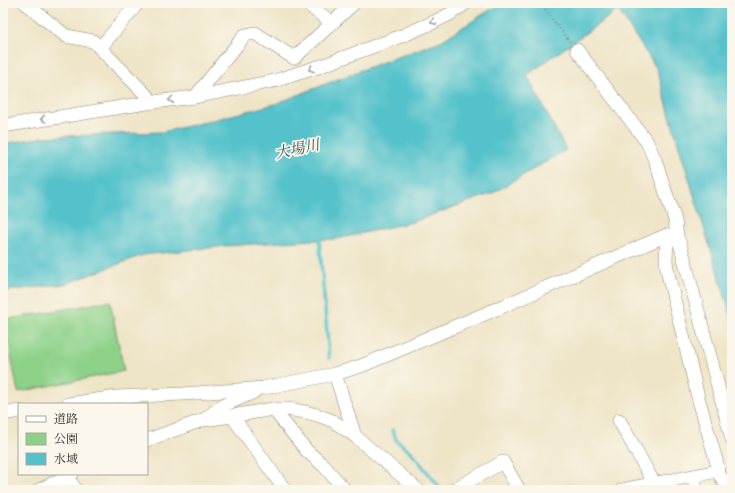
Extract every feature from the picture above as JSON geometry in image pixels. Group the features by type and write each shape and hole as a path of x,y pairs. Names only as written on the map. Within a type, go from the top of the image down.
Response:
{"street":[{"path":"25,3 66,36 94,41 153,102"},
{"path":"100,48 138,3"},
{"path":"306,3 332,23"},
{"path":"195,97 245,35 255,33 294,58 354,3"},
{"path":"3,126 153,102 195,97 274,81 404,35 450,14 466,3"},
{"path":"577,50 647,142 655,160 676,220 666,261 667,268 698,397 718,471 723,480 732,490"},
{"path":"75,403 116,397 263,388 335,374 361,366 672,236"},
{"path":"672,236 681,247 732,439"},
{"path":"335,374 356,436"},
{"path":"203,420 222,406 263,388"},
{"path":"274,409 307,451 324,466 345,490"},
{"path":"148,440 203,420 274,409 287,409 318,414 333,421 356,436 418,490"},
{"path":"3,414 18,411"},
{"path":"232,416 285,490"},
{"path":"619,420 654,483"},
{"path":"453,490 503,462 519,490"},
{"path":"622,490 641,488 654,483 718,471"},
{"path":"40,490 69,475 76,490"},
{"path":"695,476 695,490"}],"path":[{"path":"540,3 577,50"}],"green space":[{"path":"110,301 124,371 18,392 4,320"}],"water":[{"name":"大場川","path":"501,3 732,3 732,319 674,130 657,69 618,10 527,75 566,150 493,193 412,222 337,239 226,246 143,255 65,284 3,292 3,144 44,137 162,132 275,104 441,41"}],"waterway":[{"path":"319,236 329,358"},
{"path":"392,430 397,441 411,452 442,490"}]}
